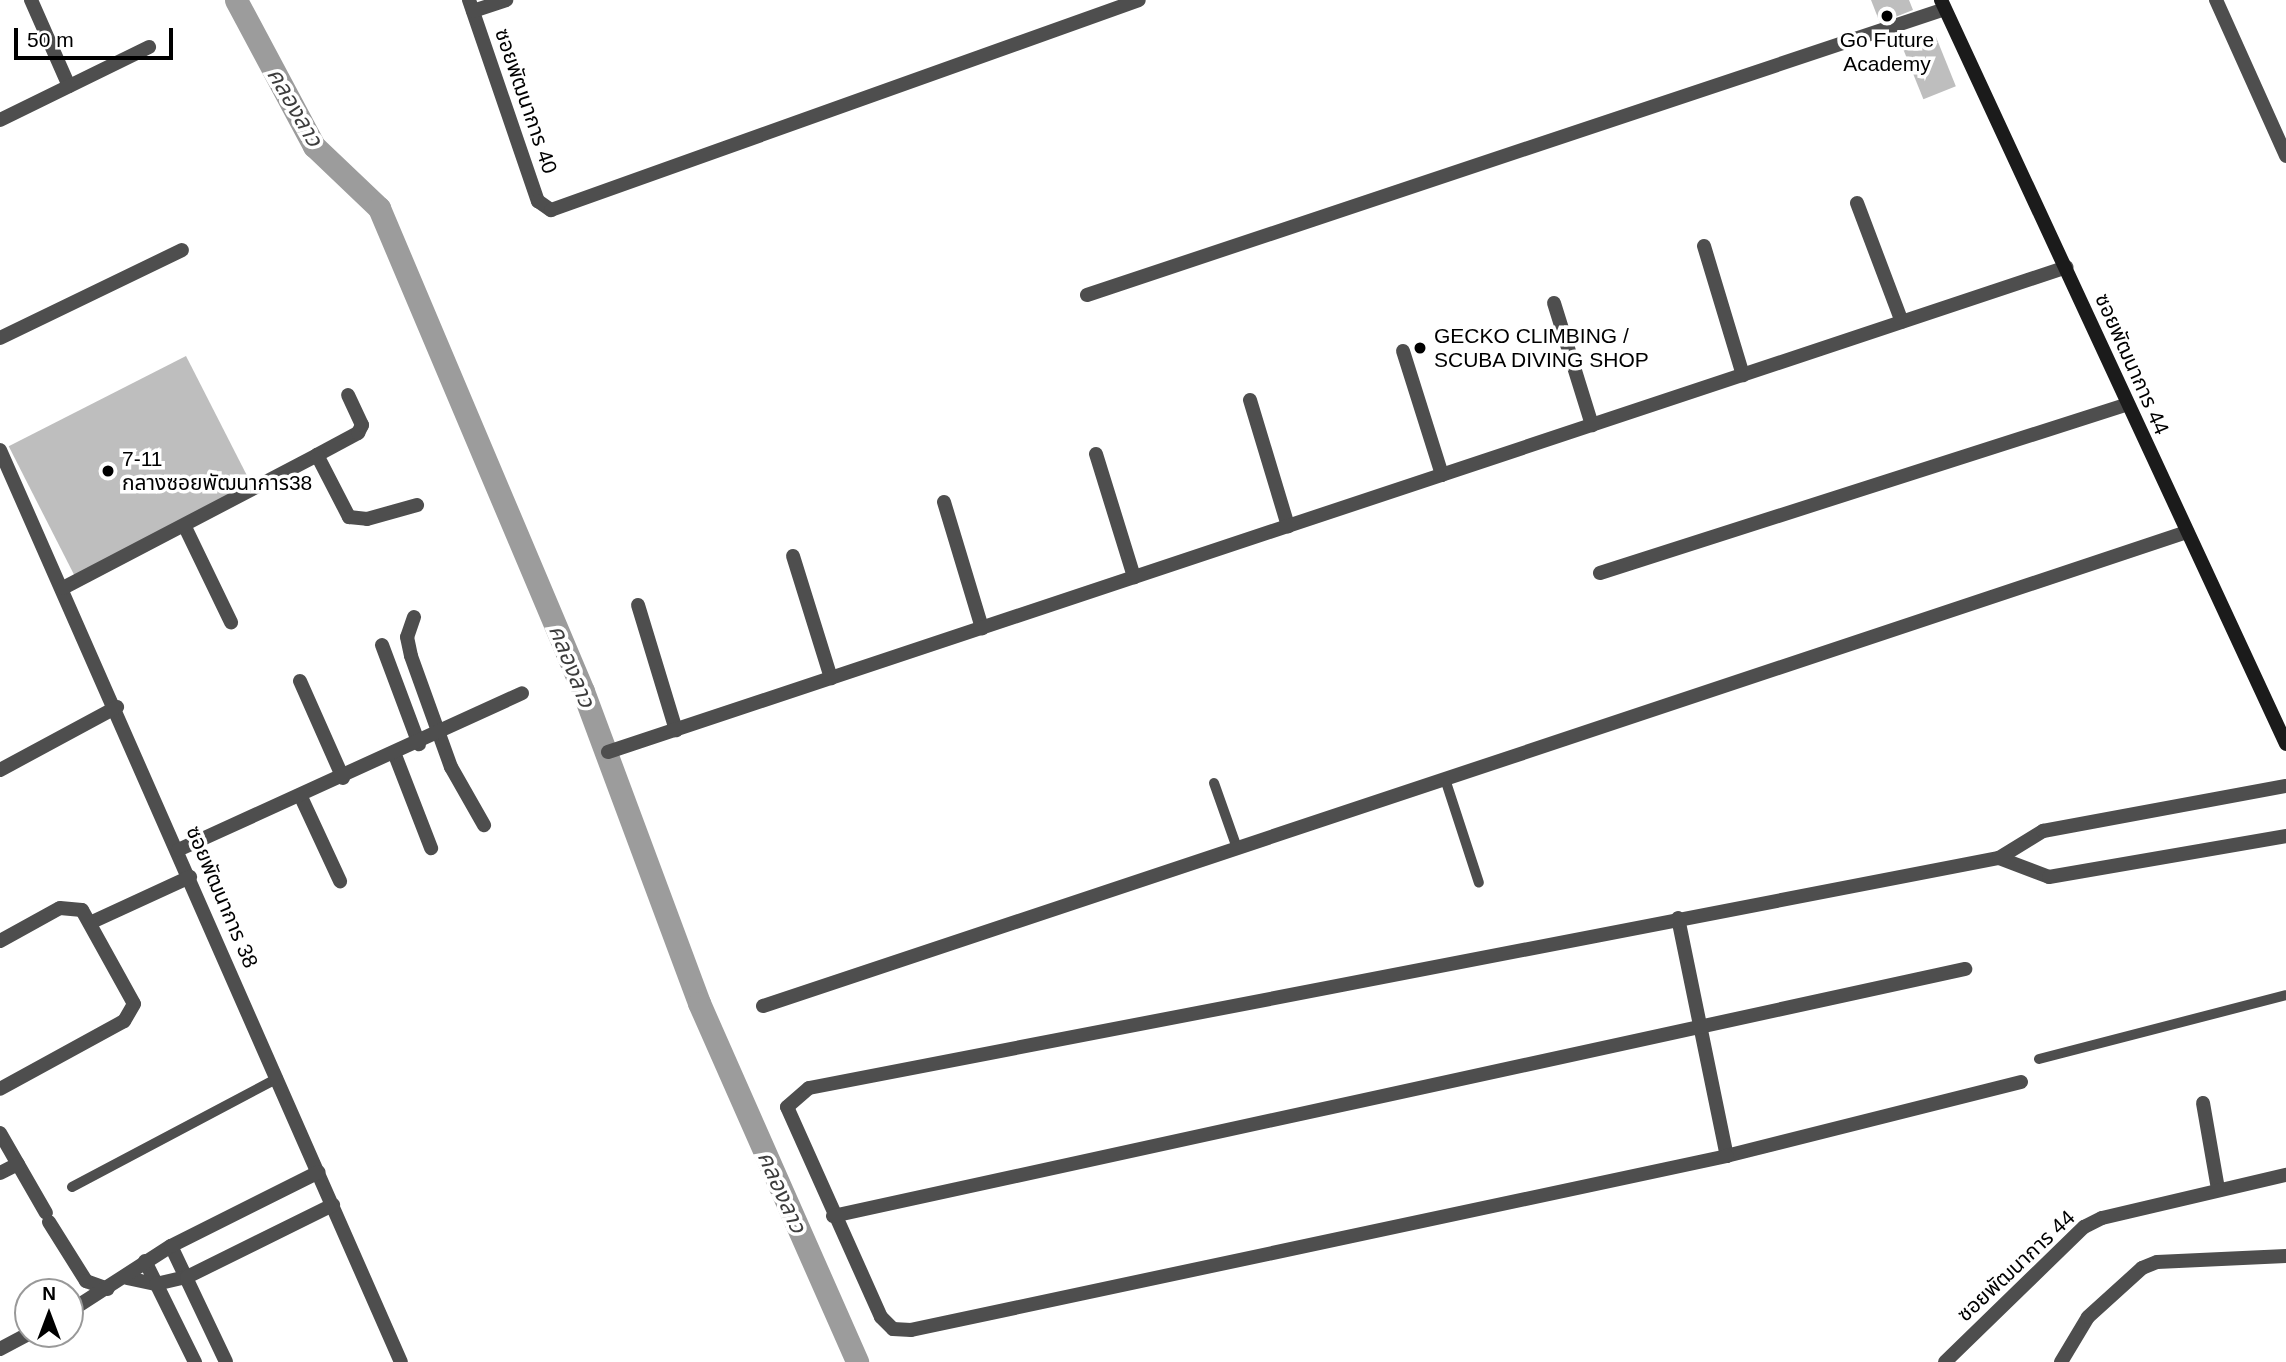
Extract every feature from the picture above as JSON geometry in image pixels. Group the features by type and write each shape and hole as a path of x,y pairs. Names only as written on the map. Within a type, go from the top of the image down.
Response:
{"street":[{"path":"31,0 69,86"},
{"path":"471,6 506,0"},
{"name":"ซอยพัฒนาการ 40","path":"471,6 538,201 551,210 1139,0"},
{"path":"2216,0 2286,156"},
{"path":"1087,295 1943,4"},
{"name":"ซอยพัฒนาการ 44","path":"1943,4 2067,267 2125,405 2286,744"},
{"path":"0,120 149,47"},
{"path":"1857,202 1902,322"},
{"path":"1704,246 1743,375"},
{"path":"0,338 182,250"},
{"path":"608,752 2067,267"},
{"path":"1554,303 1592,425"},
{"path":"1403,351 1442,475"},
{"path":"63,588 185,527 358,433 362,425 348,395"},
{"path":"1250,400 1288,526"},
{"path":"1600,573 2125,405"},
{"name":"ซอยพัฒนาการ 38","path":"0,450 117,707 401,1362"},
{"path":"1096,454 1134,578"},
{"path":"317,455 349,517 367,519 418,505"},
{"path":"944,502 982,628"},
{"path":"185,527 231,622"},
{"path":"763,1006 2187,532"},
{"path":"793,555 831,678"},
{"path":"638,605 676,730"},
{"path":"414,617 408,644 438,734 462,792 484,825"},
{"path":"382,645 419,744"},
{"path":"300,681 343,778"},
{"path":"178,850 395,755 522,693"},
{"path":"0,770 117,707"},
{"path":"395,755 431,848"},
{"path":"2021,1082 1727,1156 911,1330 893,1329 881,1317 833,1216 788,1107 808,1088 1998,858 2043,831 2286,786"},
{"path":"301,796 340,881"},
{"path":"1998,858 2049,877 2286,836"},
{"path":"92,922 190,877"},
{"path":"0,941 64,907 82,910 92,922 132,998 131,1014 0,1088"},
{"path":"1678,918 1727,1156"},
{"path":"833,1216 1701,1029 1965,969"},
{"path":"2203,1103 2218,1189"},
{"path":"0,1133 86,1281 108,1289"},
{"path":"0,1173 18,1164"},
{"path":"84,1303 127,1279 145,1261 171,1246 319,1172"},
{"name":"ซอยพัฒนาการ 44","path":"1945,1362 2084,1227 2125,1209 2286,1175"},
{"path":"127,1279 156,1284 187,1277 332,1205"},
{"path":"171,1246 226,1362"},
{"path":"2061,1362 2082,1324 2142,1268 2157,1262 2286,1255"},
{"path":"145,1261 195,1362"}],"lane":[{"path":"1445,779 1479,883"},
{"path":"1214,783 1237,848"},
{"path":"2039,1059 2286,995"},
{"path":"72,1187 278,1079"}],"building":[{"name":"Go Future Academy","path":"1871,0 1909,0 1913,10 1880,23"},
{"path":"1936,37 1956,86 1923,99 1904,50"},
{"path":"186,356 253,488 76,578 9,446"}],"waterway":[{"name":"คลองลาว","path":"236,0 314,146 379,208 583,691 699,1003 857,1362"}],"place":[{"name":"Go Future Academy","path":"1887,16"},
{"name":"GECKO CLIMBING / SCUBA DIVING SHOP","path":"1420,348"},
{"name":"7-11 กลางซอยพัฒนาการ38","path":"108,471"}]}
